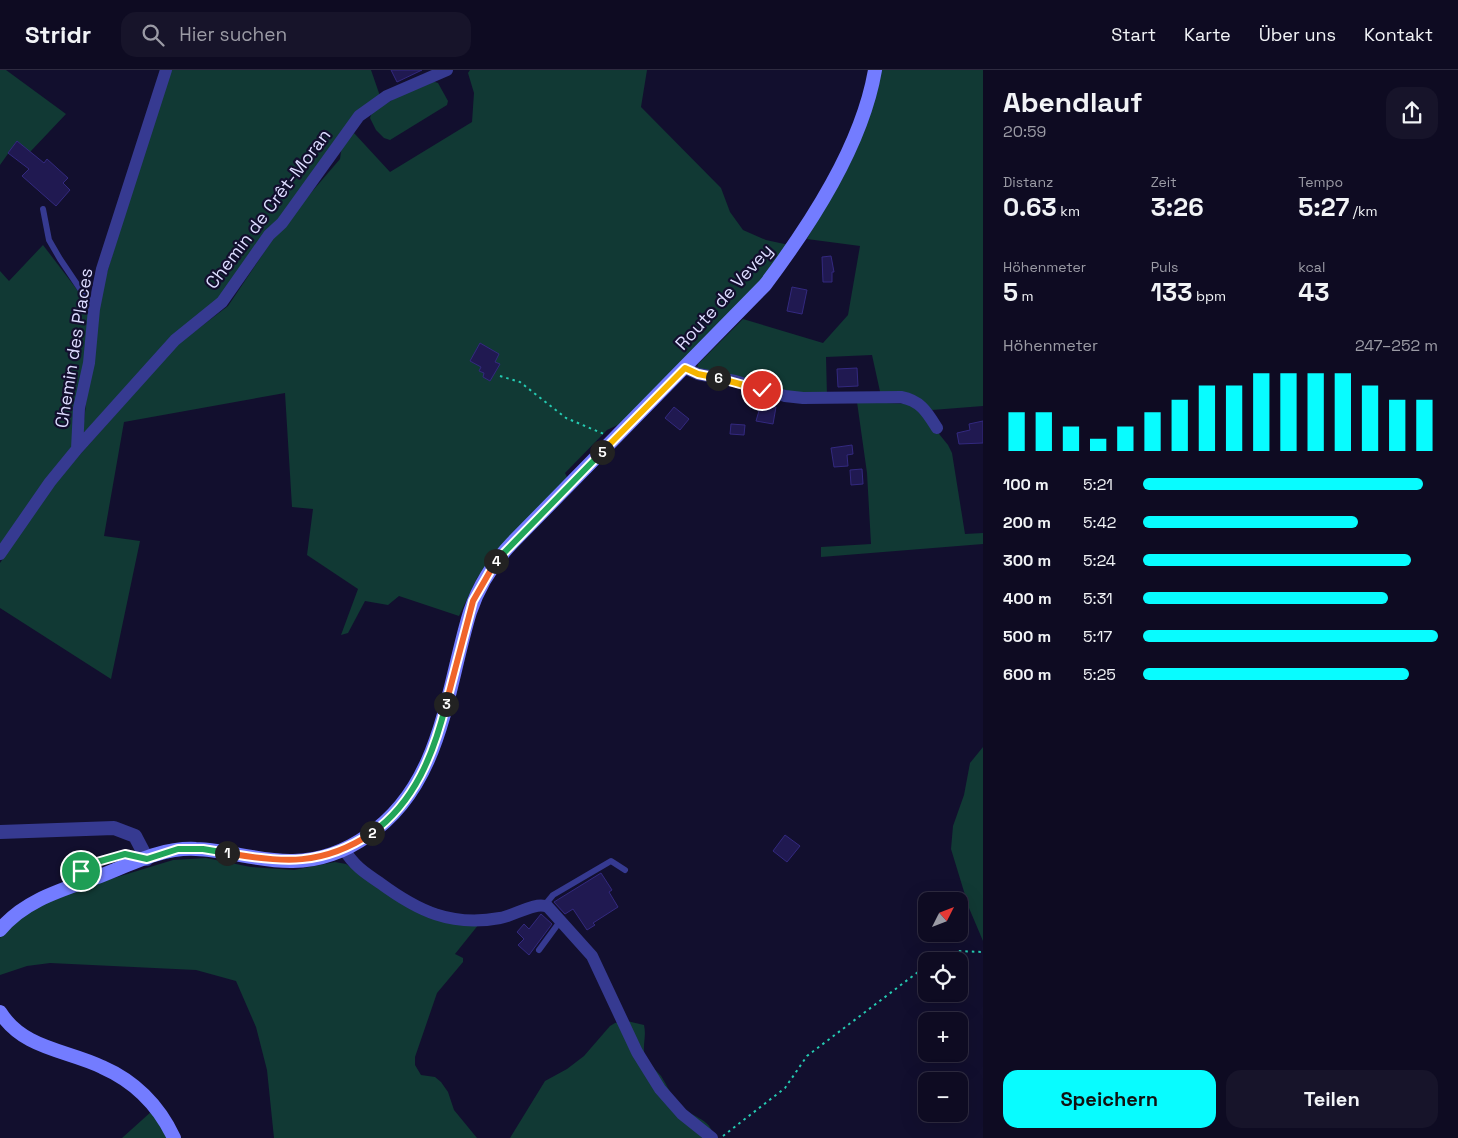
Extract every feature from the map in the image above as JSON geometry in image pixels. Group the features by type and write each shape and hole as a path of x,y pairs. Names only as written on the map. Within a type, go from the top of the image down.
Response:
{"main road":[{"name":"Route de Vevey","path":"0,930 28,906 76,884 172,850 196,849 256,858 293,861 317,858 344,849 362,840 387,821 407,798 427,766 476,593 493,566 512,543 765,285 795,246 843,160 861,120 875,70"},
{"path":"0,1012 13,1029 32,1041 101,1066 138,1088 167,1123 174,1138"}],"street":[{"name":"Chemin des Places","path":"0,554 50,482 77,449 79,408 89,363 94,309 102,269 166,70"},
{"name":"Chemin de Crêt-Moran","path":"77,449 175,340 222,302 269,235 282,223 359,116 387,96 447,70"},
{"path":"685,368 698,374 735,381 785,396 859,399 901,397 913,399 925,408 937,428"},
{"path":"0,832 119,829 137,839 147,859"},
{"path":"344,849 353,863 366,873 420,910 436,915 461,920 498,919 544,906 561,920 592,956 637,1052 652,1077 682,1114 712,1138"}],"lane":[{"path":"42,209 49,240 94,309"},
{"path":"544,906 553,895 611,861 625,870"},
{"path":"539,950 561,920"}],"path":[{"path":"500,376 520,382 566,418 612,442"},
{"path":"955,952 983,952"},
{"path":"721,1138 784,1088 807,1056 918,972"}],"green space":[{"path":"0,70 6,70 66,114 30,152 17,141 0,165"},
{"path":"168,70 371,70 380,96 237,279 82,439 97,306"},
{"path":"470,70 647,70 641,107 721,188 730,212 743,230 766,240 789,245 757,286 622,423 607,430 565,473 567,477 498,550 477,578 459,616 399,596 388,605 365,601 348,633 341,635 358,589 307,555 313,509 292,507 285,393 124,422 104,536 140,541 111,679 0,608 0,563 53,485 178,344 228,306 279,230 340,159 342,145 354,133 390,172 472,122 474,93 468,73"},
{"path":"881,70 983,70 983,406 932,410 881,396 872,355 826,357 827,396 793,395 697,369 698,364 743,319 823,343 848,315 860,246 807,239 868,119"},
{"path":"432,81 438,83 448,101 447,105 390,140 384,138 376,130 370,118 372,112 404,93"},
{"path":"43,245 88,304 90,318 74,447 0,553 0,271 9,281"},
{"path":"857,402 915,404 948,445 952,453 965,534 983,533 983,544 821,557 821,547 871,544 867,473"},
{"path":"983,747 983,941 969,908 968,892 964,892 951,849 953,826 964,795 970,763"},
{"path":"206,858 251,867 294,870 335,862 346,864 382,889 479,924 455,954 463,958 463,962 437,993 415,1057 415,1065 421,1075 435,1077 441,1082 448,1092 454,1110 477,1138 274,1138 267,1070 256,1027 236,981 196,970 50,963 27,966 0,975 0,938 11,922 30,907 78,889 173,860"},
{"path":"627,1021 644,1025 646,1059 661,1076 677,1103 687,1112 709,1125 714,1138 510,1138 545,1081 567,1069 584,1056 610,1026"},
{"path":"152,1111 169,1138 122,1138"}],"building":[{"path":"391,70 422,70 397,82"},
{"path":"17,141 44,163 47,159 68,178 63,183 70,190 56,206 22,176 29,169 8,153"},
{"path":"831,256 834,272 832,272 832,282 823,282 822,257"},
{"path":"792,287 807,290 802,314 787,311"},
{"path":"480,343 499,354 495,362 500,364 490,381 483,377 484,373 479,371 481,367 470,361"},
{"path":"857,368 858,386 838,387 837,369"},
{"path":"761,404 776,407 773,424 756,421"},
{"path":"674,407 689,419 680,430 665,418"},
{"path":"983,421 983,443 959,444 957,433 970,430 969,424"},
{"path":"731,424 745,425 744,435 730,434"},
{"path":"852,445 853,454 847,455 848,466 834,467 831,448"},
{"path":"862,469 863,484 851,485 850,470"},
{"path":"785,835 800,846 787,862 773,851"},
{"path":"601,873 612,890 609,892 618,907 593,923 595,925 587,930 573,909 565,914 554,902"},
{"path":"541,914 552,924 529,955 518,945 524,939 517,932 524,924 529,929"}],"route":[{"path":"81,871 90,864 116,856 125,854 147,859 178,849 203,849 268,860 300,861 332,854 355,844 375,831 403,804 427,766 436,742 473,601 487,574 505,550 685,368 698,374 735,381 762,390"}]}
